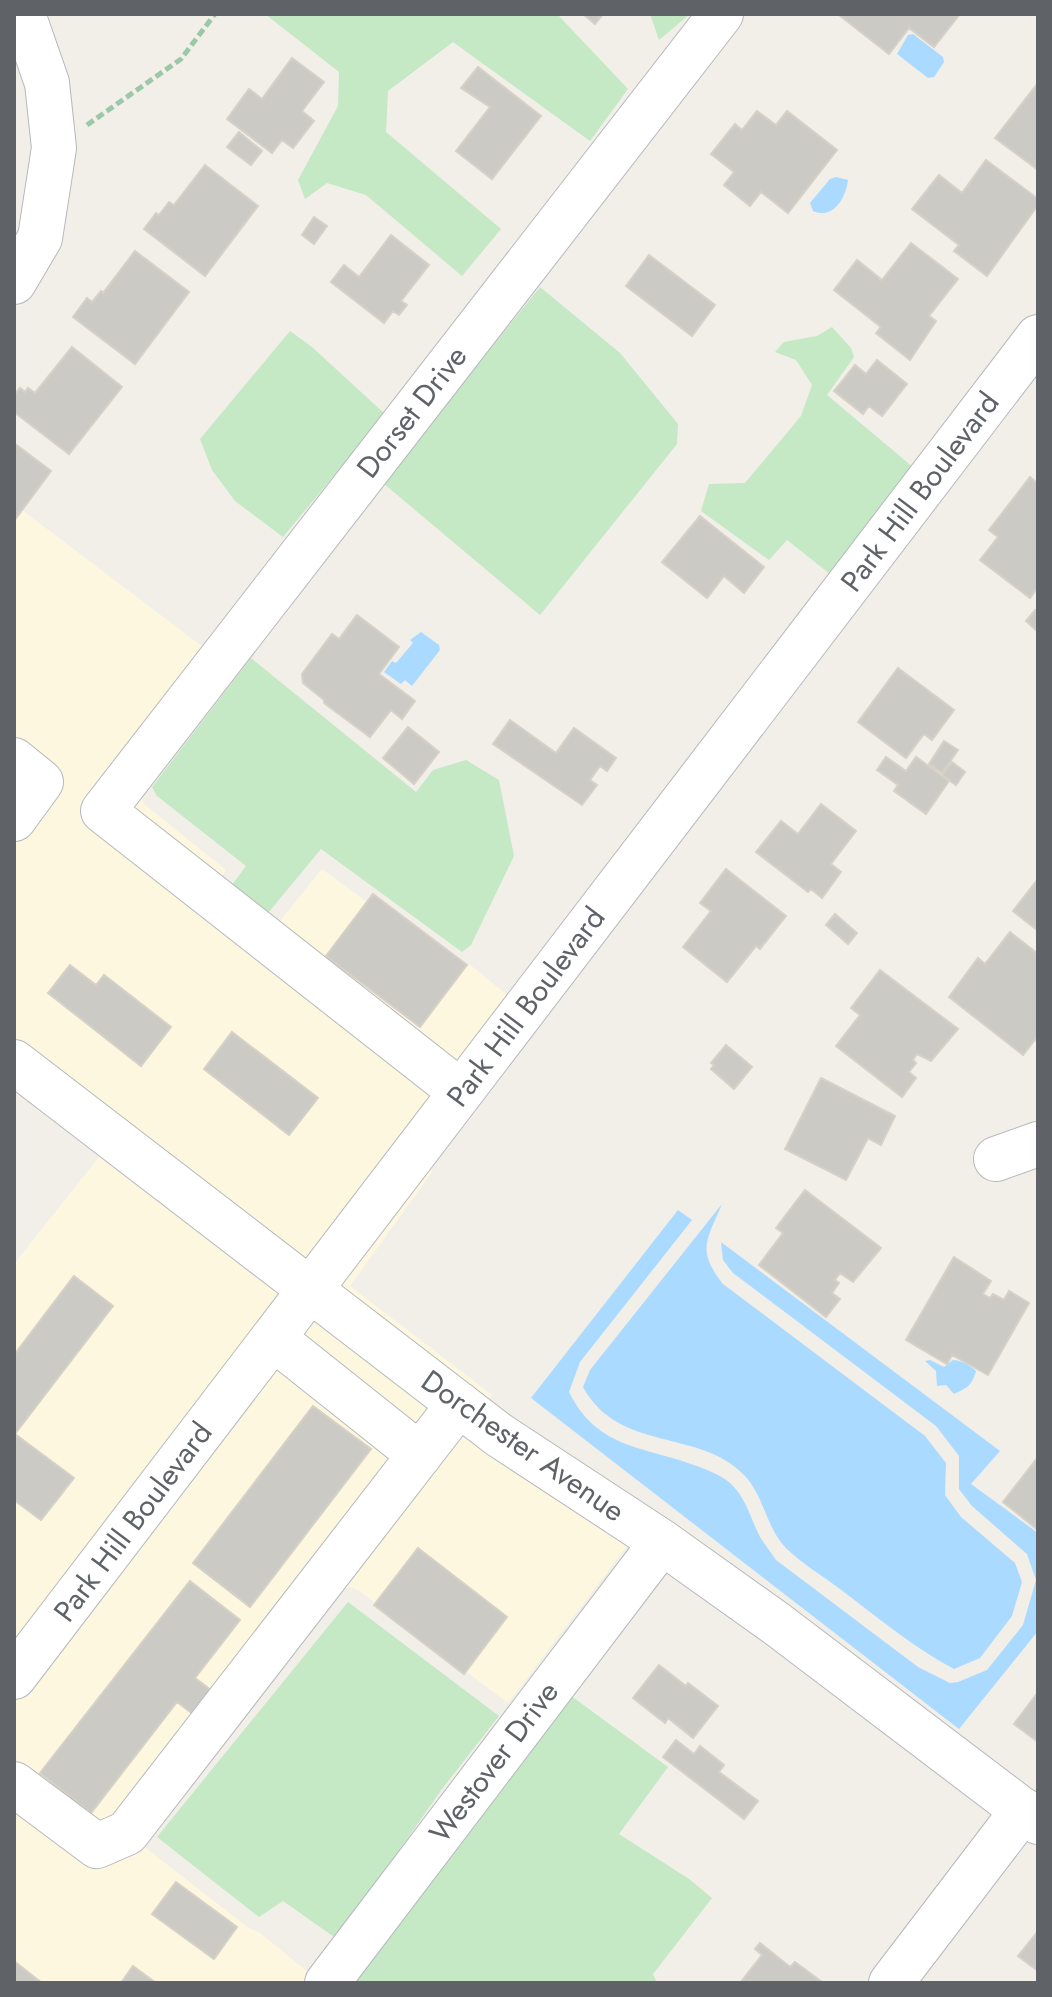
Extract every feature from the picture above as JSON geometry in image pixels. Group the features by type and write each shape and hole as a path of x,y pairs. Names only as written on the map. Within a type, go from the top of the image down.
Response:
{"street":[{"path":"14,282 40,238 54,148 47,83 23,14"},
{"name":"Dorset Drive","path":"461,1092 103,811 721,14"},
{"name":"Park Hill Boulevard","path":"14,1677 1038,337"},
{"path":"14,760 41,782 14,819"},
{"name":"Dorchester Avenue","path":"14,1062 499,1435 662,1542 777,1624 1030,1816"},
{"path":"996,1159 1038,1144"},
{"path":"273,1338 420,1455"},
{"path":"14,1784 97,1846 127,1833 459,1404"},
{"name":"Westover Drive","path":"327,1983 662,1542"},
{"path":"891,1983 1030,1816"}],"path":[{"path":"54,148 181,59 215,14"}],"shaded area":[{"path":"14,504 228,666 138,791 145,805 226,870 219,881 279,922 322,869 453,965 461,967 469,964 537,1019 430,1163 432,1172 350,1286 492,1395 481,1411 633,1538 508,1703 358,1590 350,1587 341,1590 142,1841 147,1849 250,1929 259,1932 321,1983 14,1983 14,1264 111,1142 14,1073"}],"green space":[{"path":"265,14 557,14 628,89 590,141 453,42 388,91 386,132 501,229 462,276 366,195 327,183 305,199 298,180 338,106 339,72"},
{"path":"650,14 690,14 659,40"},
{"path":"540,287 620,353 678,424 677,444 540,615 383,483"},
{"path":"832,327 851,348 854,357 827,395 914,468 835,578 787,540 769,560 701,511 709,484 745,483 801,416 812,385 796,360 775,352 784,342 817,336"},
{"path":"290,331 312,347 385,414 283,537 235,501 212,470 200,439"},
{"path":"251,658 416,792 433,770 466,760 499,780 514,856 471,945 462,952 321,849 268,913 232,885 246,866 157,796 152,787"},
{"path":"348,1602 499,1716 442,1789 337,1939 283,1901 259,1917 157,1837"},
{"path":"563,1690 668,1767 619,1834 689,1879 712,1898 653,1974 657,1983 346,1983"}],"water":[{"path":"913,34 943,57 944,62 934,77 928,78 897,54 908,35"},
{"path":"830,179 848,180 837,206 827,212 813,211 810,203"},
{"path":"421,632 439,645 440,650 412,686 405,680 401,684 384,672 392,661 396,663 413,643 410,640"},
{"path":"722,1204 709,1236 707,1253 723,1284 925,1436 946,1463 945,1495 961,1517 1015,1563 1022,1582 1012,1616 980,1658 954,1669 910,1641 786,1548 774,1531 751,1483 726,1460 617,1422 598,1408 583,1387 590,1370"},
{"path":"678,1210 692,1220 580,1362 569,1392 594,1426 609,1436 702,1468 726,1480 741,1497 759,1535 776,1560 918,1667 950,1683 987,1670 1023,1625 1036,1580 1027,1554 972,1506 959,1489 959,1456 936,1426 733,1273 723,1260 721,1242 1000,1451 971,1484 1038,1533 1038,1631 959,1729 531,1398"},
{"path":"930,1360 944,1367 953,1360 959,1361 976,1371 968,1386 954,1394 946,1385 937,1386 936,1371 925,1361"}],"building":[{"path":"583,14 603,14 595,24"},
{"path":"960,14 934,47 909,28 889,54 839,15"},
{"path":"292,58 324,82 302,111 314,121 293,148 282,140 272,153 227,119 249,89 262,99"},
{"path":"478,67 541,116 492,179 456,151 490,107 461,88"},
{"path":"1038,83 1038,170 995,138"},
{"path":"757,111 776,125 787,111 837,150 788,213 761,192 750,206 724,185 734,172 711,154 735,124 742,130"},
{"path":"239,132 262,151 251,165 227,147"},
{"path":"986,160 1038,199 1038,205 987,276 954,251 959,245 912,209 939,175 962,193"},
{"path":"205,165 258,206 205,276 144,229 169,202 174,205"},
{"path":"314,217 327,226 314,244 302,235"},
{"path":"391,235 429,265 401,301 407,305 399,315 393,311 384,323 331,282 344,265 359,277"},
{"path":"911,243 958,279 929,316 936,321 910,360 876,333 881,327 834,290 857,260 882,280"},
{"path":"135,251 189,292 135,364 73,317 87,298 92,302 101,291 103,293"},
{"path":"649,255 715,305 692,336 626,286"},
{"path":"72,347 122,387 69,454 14,412 14,395 20,388 25,392 28,388 35,393"},
{"path":"877,360 907,384 882,416 869,406 863,414 834,391 855,365 866,374"},
{"path":"14,443 51,471 14,521"},
{"path":"1030,477 1038,484 1038,587 1030,598 980,560 998,537 989,530"},
{"path":"700,516 764,567 744,593 724,576 707,598 662,562"},
{"path":"1035,610 1038,613 1038,632 1026,621"},
{"path":"357,615 399,647 379,674 415,701 402,719 391,710 370,737 324,703 303,683 302,674 332,634 339,639"},
{"path":"898,668 954,710 932,740 924,734 906,758 858,722"},
{"path":"510,720 556,753 574,728 616,758 607,771 600,766 590,780 597,785 582,805 493,744"},
{"path":"408,727 439,752 414,784 383,758"},
{"path":"944,741 958,750 942,773 929,764"},
{"path":"886,757 906,771 916,757 949,781 926,814 894,791 898,785 877,770"},
{"path":"952,762 965,772 956,785 942,775"},
{"path":"821,804 856,831 831,864 841,872 822,898 811,889 808,892 756,852 781,821 798,834"},
{"path":"726,869 786,916 760,949 756,946 727,982 683,947 711,911 700,903"},
{"path":"1038,879 1038,931 1013,911"},
{"path":"373,894 467,965 420,1027 326,956"},
{"path":"835,914 857,933 848,944 826,925"},
{"path":"1010,932 1038,954 1038,1036 1023,1055 949,997 978,958 985,964"},
{"path":"70,965 96,985 104,975 171,1027 141,1066 48,993"},
{"path":"880,970 958,1029 931,1061 917,1054 913,1060 916,1063 909,1072 916,1078 902,1097 836,1046 860,1015 851,1008"},
{"path":"232,1032 318,1098 289,1135 204,1069"},
{"path":"726,1045 752,1067 734,1089 711,1069 714,1065 711,1063"},
{"path":"821,1078 895,1116 881,1145 868,1138 846,1180 785,1149"},
{"path":"805,1190 881,1248 853,1282 840,1273 835,1280 839,1283 832,1293 840,1299 826,1317 759,1265 783,1233 776,1228"},
{"path":"954,1257 991,1281 983,1294 990,1298 993,1294 1004,1300 1009,1291 1029,1303 988,1375 952,1355 947,1364 906,1340"},
{"path":"74,1276 113,1306 15,1434 74,1478 41,1520 14,1500 14,1355"},
{"path":"313,1406 371,1449 250,1607 193,1563"},
{"path":"1038,1457 1038,1530 1003,1502"},
{"path":"418,1548 507,1617 464,1674 374,1605"},
{"path":"190,1581 240,1620 195,1678 220,1697 202,1721 177,1702 91,1813 40,1773"},
{"path":"659,1665 718,1706 693,1738 668,1718 665,1723 633,1698"},
{"path":"1038,1692 1038,1742 1014,1724"},
{"path":"676,1740 694,1754 700,1746 724,1765 719,1772 758,1801 744,1819 663,1757"},
{"path":"176,1882 237,1927 214,1959 152,1914"},
{"path":"1038,1931 1038,1971 1018,1956"},
{"path":"760,1943 790,1967 795,1962 822,1982 740,1983 762,1955 755,1949"},
{"path":"14,1961 42,1983 14,1983"},
{"path":"133,1966 156,1983 121,1983"}]}
